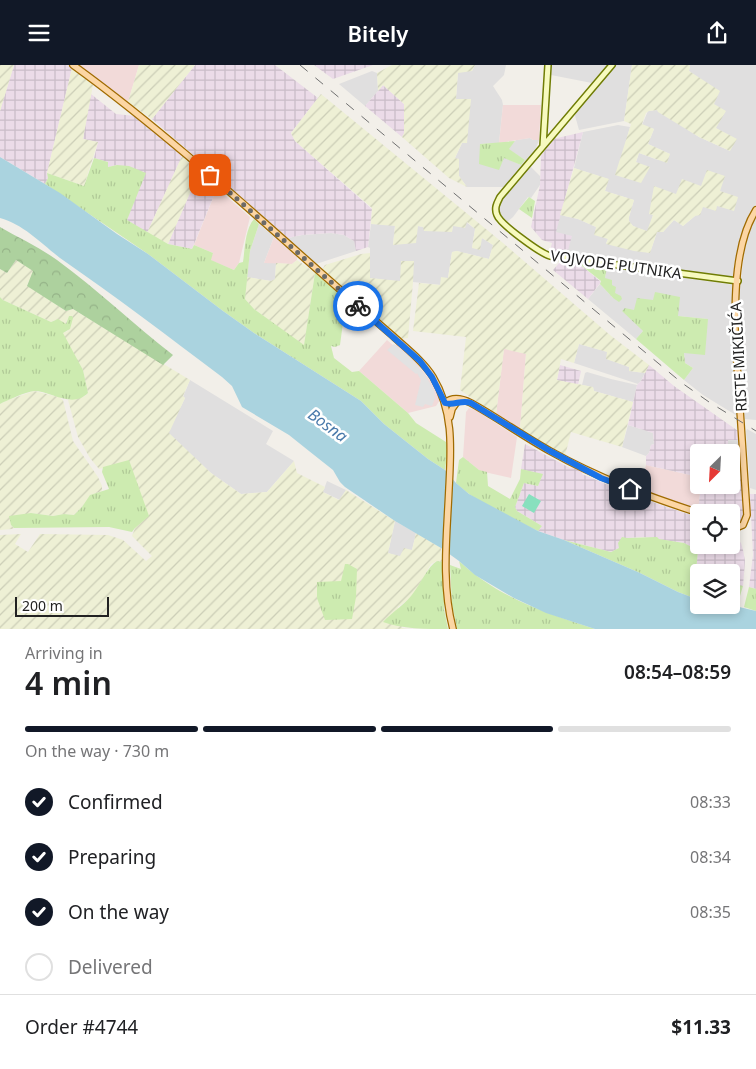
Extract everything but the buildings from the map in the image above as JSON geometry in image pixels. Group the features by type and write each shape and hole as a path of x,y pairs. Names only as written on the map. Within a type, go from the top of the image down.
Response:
{"main road":[{"path":"73,65 169,140 399,341 427,369 445,403 450,422 452,442 446,555 448,603 453,629"},
{"name":"RISTE MIKIČIĆA","path":"740,526 744,524 748,511 735,334 735,308 744,237 748,224 756,210"},
{"path":"445,403 450,399 466,401 550,451 601,478 690,510"},
{"path":"445,403 466,401"},
{"path":"450,422 452,409 457,402"}],"street":[{"path":"543,146 548,65"},
{"path":"543,146 612,65"},
{"name":"VOJVODE PUTNIKA","path":"543,146 497,203 496,214 505,225 540,252 550,256 738,281"}],"shaded area":[{"path":"14,65 67,65 72,68 47,173 48,178 45,184 0,157 0,111"},
{"path":"79,65 139,65 128,102 92,75"},
{"path":"195,65 275,65 318,98 291,133 295,141 372,209 368,247 356,251 354,241 344,235 331,233 288,238 152,119"},
{"path":"314,65 373,65 333,79"},
{"path":"475,65 506,65 504,75 493,86 503,105 499,143 480,144 521,165 525,160 508,149 516,140 530,138 539,140 534,153 505,187 467,187 459,176 459,159 455,158 462,143 471,99 456,99 458,72 472,71"},
{"path":"551,65 607,65 592,83 551,75"},
{"path":"616,65 632,65 624,121 579,130 574,112"},
{"path":"689,65 756,65 756,204 741,237 734,276 730,278 566,257 555,232 560,215 578,219 596,227 608,239 606,243 650,253 657,232 663,232 674,220 683,226 695,216 701,186 677,194 649,214 653,215 648,232 633,226 629,221 634,200 605,191 608,179 574,168 583,132 618,125 630,127 624,149 636,162 639,153 658,160 670,154 648,144 654,129 642,125 648,111 658,110 699,137 730,151 716,128 714,105 697,77 689,71"},
{"path":"372,71 377,73 378,91 365,106 339,84"},
{"path":"383,85 404,104 404,134 402,137 365,106"},
{"path":"91,94 116,114 135,116 182,156 147,233 127,220 128,216 117,165 108,167 108,162 94,158 98,142 83,139"},
{"path":"503,105 541,105 539,140 530,138 499,143"},
{"path":"583,132 556,232 572,236 566,257 549,254 552,243 542,240 531,227 540,185 541,156 553,139"},
{"path":"530,166 540,176 540,185 531,198 528,197 506,223 498,214 500,202"},
{"path":"199,172 217,188 192,249 168,244"},
{"path":"217,188 250,217 239,263 234,270 210,260 213,253 194,245"},
{"path":"756,215 756,420 745,419 738,334 738,303 746,238"},
{"path":"466,222 475,229 472,248 482,238 493,245 489,259 457,251 452,252 448,278 441,285 413,282 413,261 401,282 370,278 370,248 368,247 371,224 395,225 393,245 417,226 424,227 424,231 452,231 453,226"},
{"path":"259,224 274,237 264,263 276,263 275,279 271,281 247,277 250,251"},
{"path":"331,233 344,235 354,241 356,251 316,264 288,238 302,235"},
{"path":"274,237 297,257 297,260 292,264 264,263"},
{"path":"560,262 582,263 582,266 601,282 588,299 553,270"},
{"path":"607,267 734,285 739,417 703,395 684,380 693,368 685,363 684,353 708,319 678,316 653,300 634,321 643,331 636,339 588,299 600,284 613,298 615,293 605,278"},
{"path":"387,340 394,346 397,344 412,358 429,379 440,400 436,406 408,413 359,371"},
{"path":"394,344 410,357 425,375 434,390 435,398 432,406 425,404 423,407 415,405 421,380 417,373 387,350"},
{"path":"579,344 608,352 607,359 629,367 629,371 645,373 641,381 638,384 574,363"},
{"path":"504,348 526,354 520,429 496,415"},
{"path":"560,365 581,371 578,385 557,380"},
{"path":"649,365 674,386 741,433 741,440 728,440 728,444 690,444 690,475 646,465 646,456 651,445 654,444 653,433 628,425 637,385"},
{"path":"585,373 637,385 633,402 594,391 593,387 582,385"},
{"path":"190,380 273,431 266,444 294,461 267,492 241,494 211,473 168,433 185,398 183,397"},
{"path":"469,408 477,411 517,437 511,478 480,471 463,457 466,412"},
{"path":"628,425 653,433 654,444 651,445 646,456 622,447"},
{"path":"747,429 756,434 756,490 750,488"},
{"path":"728,440 741,440 743,474 740,473 740,444 728,444"},
{"path":"525,444 570,468 572,467 582,472 582,474 629,494 690,515 690,546 684,543 643,537 627,538 619,548 611,552 538,531 542,526 517,511 515,507 524,483 538,486 542,475 521,469"},
{"path":"646,465 690,475 690,494 700,494 699,504 690,504 690,508 640,491"},
{"path":"740,473 743,474 745,515 742,521 740,522 740,504 699,504 700,494 740,494"},
{"path":"327,481 346,490 340,500 323,492"},
{"path":"750,494 756,494 756,589 749,587 753,555"},
{"path":"395,521 416,533 412,550 403,552 400,557 388,553"},
{"path":"740,542 745,561 743,586 740,585 740,564 697,564 698,554 740,554"}],"green space":[{"path":"0,65 14,65 0,111"},
{"path":"139,65 195,65 152,119 128,102"},
{"path":"392,65 475,65 472,71 458,73 456,99 471,99 467,143 462,143 455,158 459,159 459,176 467,187 449,178 402,137 404,133 404,104 383,85 378,91 377,73"},
{"path":"632,65 689,65 689,71 720,91 714,104 726,111 716,128 737,139 730,151 699,137 657,110 649,111 646,113 642,124 654,129 648,144 670,154 667,163 639,153 636,162 650,167 641,183 615,175 631,124 624,121"},
{"path":"72,68 93,85 83,139 98,142 84,186 47,173"},
{"path":"321,94 503,243 610,335 649,365 645,373 629,371 629,367 606,359 607,352 579,344 574,363 561,359 557,380 593,387 594,391 633,402 622,447 571,432 565,456 520,429 526,354 504,349 496,415 460,390 466,337 413,331 419,283 440,285 441,277 448,278 452,252 457,251 489,259 493,245 482,238 480,250 472,248 475,229 467,222 465,228 453,226 452,232 424,231 423,227 418,226 416,243 393,245 395,226 371,224 372,208 295,141 291,133"},
{"path":"515,141 509,149 525,160 521,165 504,158 499,170 479,164 480,144"},
{"path":"182,156 199,172 168,244 147,233"},
{"path":"94,158 108,162 108,167 117,165 129,166 146,173 127,220 168,244 192,249 194,245 213,253 211,260 234,270 239,263 243,262 247,234 254,219 259,224 250,251 245,299 254,309 304,345 315,273 346,300 340,345 331,346 334,358 352,372 359,371 408,413 416,423 446,442 445,470 384,424 361,401 254,333 148,254 45,184 48,178 47,173 84,186"},
{"path":"574,168 609,179 605,191 634,200 629,221 633,226 647,231 653,215 649,214 654,186 676,194 682,179 701,186 707,170 725,176 720,191 738,197 734,211 717,206 716,211 703,207 700,215 695,216 683,226 674,220 663,232 657,232 650,253 634,251 606,244 608,239 594,235 596,227 578,219 560,215"},
{"path":"529,197 535,201 532,218 519,209"},
{"path":"0,227 57,260 173,355 163,365 73,309 66,311 27,286 33,271 16,260 7,273 0,269"},
{"path":"370,253 370,278 400,281 401,261 414,261 408,338 400,339 322,270 325,265"},
{"path":"16,260 34,271 27,285 66,311 73,309 190,380 183,396 185,398 169,433 211,473 241,494 267,492 294,461 297,473 325,487 323,492 339,500 346,490 395,521 388,553 400,556 404,548 412,550 416,533 441,548 443,562 437,561 431,564 415,592 398,607 402,628 407,629 0,629 0,535 21,534 15,544 28,552 40,534 108,535 123,540 146,561 152,556 132,536 135,528 137,487 129,461 99,469 78,437 68,400 85,396 88,393 83,370 62,333 68,331 69,316 65,325 55,320 51,322 0,297 0,269 7,273"},
{"path":"297,260 315,273 304,346 254,309 245,299 247,277 271,281 275,279 276,263 292,264"},
{"path":"582,263 607,267 605,278 612,280 612,285 616,287 615,293 621,296 622,299 619,302 613,298 600,284 601,281 582,266"},
{"path":"655,292 680,297 678,316 708,319 705,355 684,353 685,363 693,368 684,380 636,339 643,331 622,311 625,308 634,310 637,298 653,300"},
{"path":"0,297 51,322 58,319 66,324 69,316 72,316 70,329 63,333 83,370 88,393 82,398 68,399 34,391 21,394 0,404"},
{"path":"34,391 59,397 63,400 73,441 98,477 102,491 91,495 74,515 53,516 31,513 11,525 14,528 0,530 0,404"},
{"path":"463,457 479,470 487,472 488,486 510,499 520,479 521,469 543,474 538,486 524,483 515,507 517,511 542,526 538,531 485,504 456,483 459,460"},
{"path":"129,460 149,516 132,532 109,527 14,528 11,525 9,516 31,513 53,516 74,515 90,495 109,489 102,472 103,467"},
{"path":"529,494 541,501 534,513 522,506"},
{"path":"622,537 657,537 690,546 690,554 698,554 697,564 690,564 690,597 564,540 611,552 619,548 618,543"},
{"path":"437,561 443,562 444,609 448,629 423,629 383,622 411,596"},
{"path":"459,561 489,585 523,603 595,629 457,629 452,604 450,565 461,569"},
{"path":"345,564 357,569 356,597 352,619 325,620 317,598 317,582 341,581"},
{"path":"740,585 743,586 740,596"},
{"path":"749,587 756,589 756,611 744,607"}],"water":[{"name":"Bosna","path":"0,157 60,193 148,254 254,333 361,401 384,424 445,470 469,494 538,531 564,540 690,597 690,614 740,614 740,607 756,611 756,629 595,629 546,613 514,598 475,575 441,548 395,521 345,487 333,470 289,435 242,407 232,386 222,377 24,230 0,218"}],"railway":[{"path":"300,65 682,383 756,431"}],"way so far":[{"path":"210,175 358,306"}],"route":[{"path":"358,306 420,361 432,377 445,403 450,404 460,401 471,403 528,439 566,460 601,478 630,489"}]}
